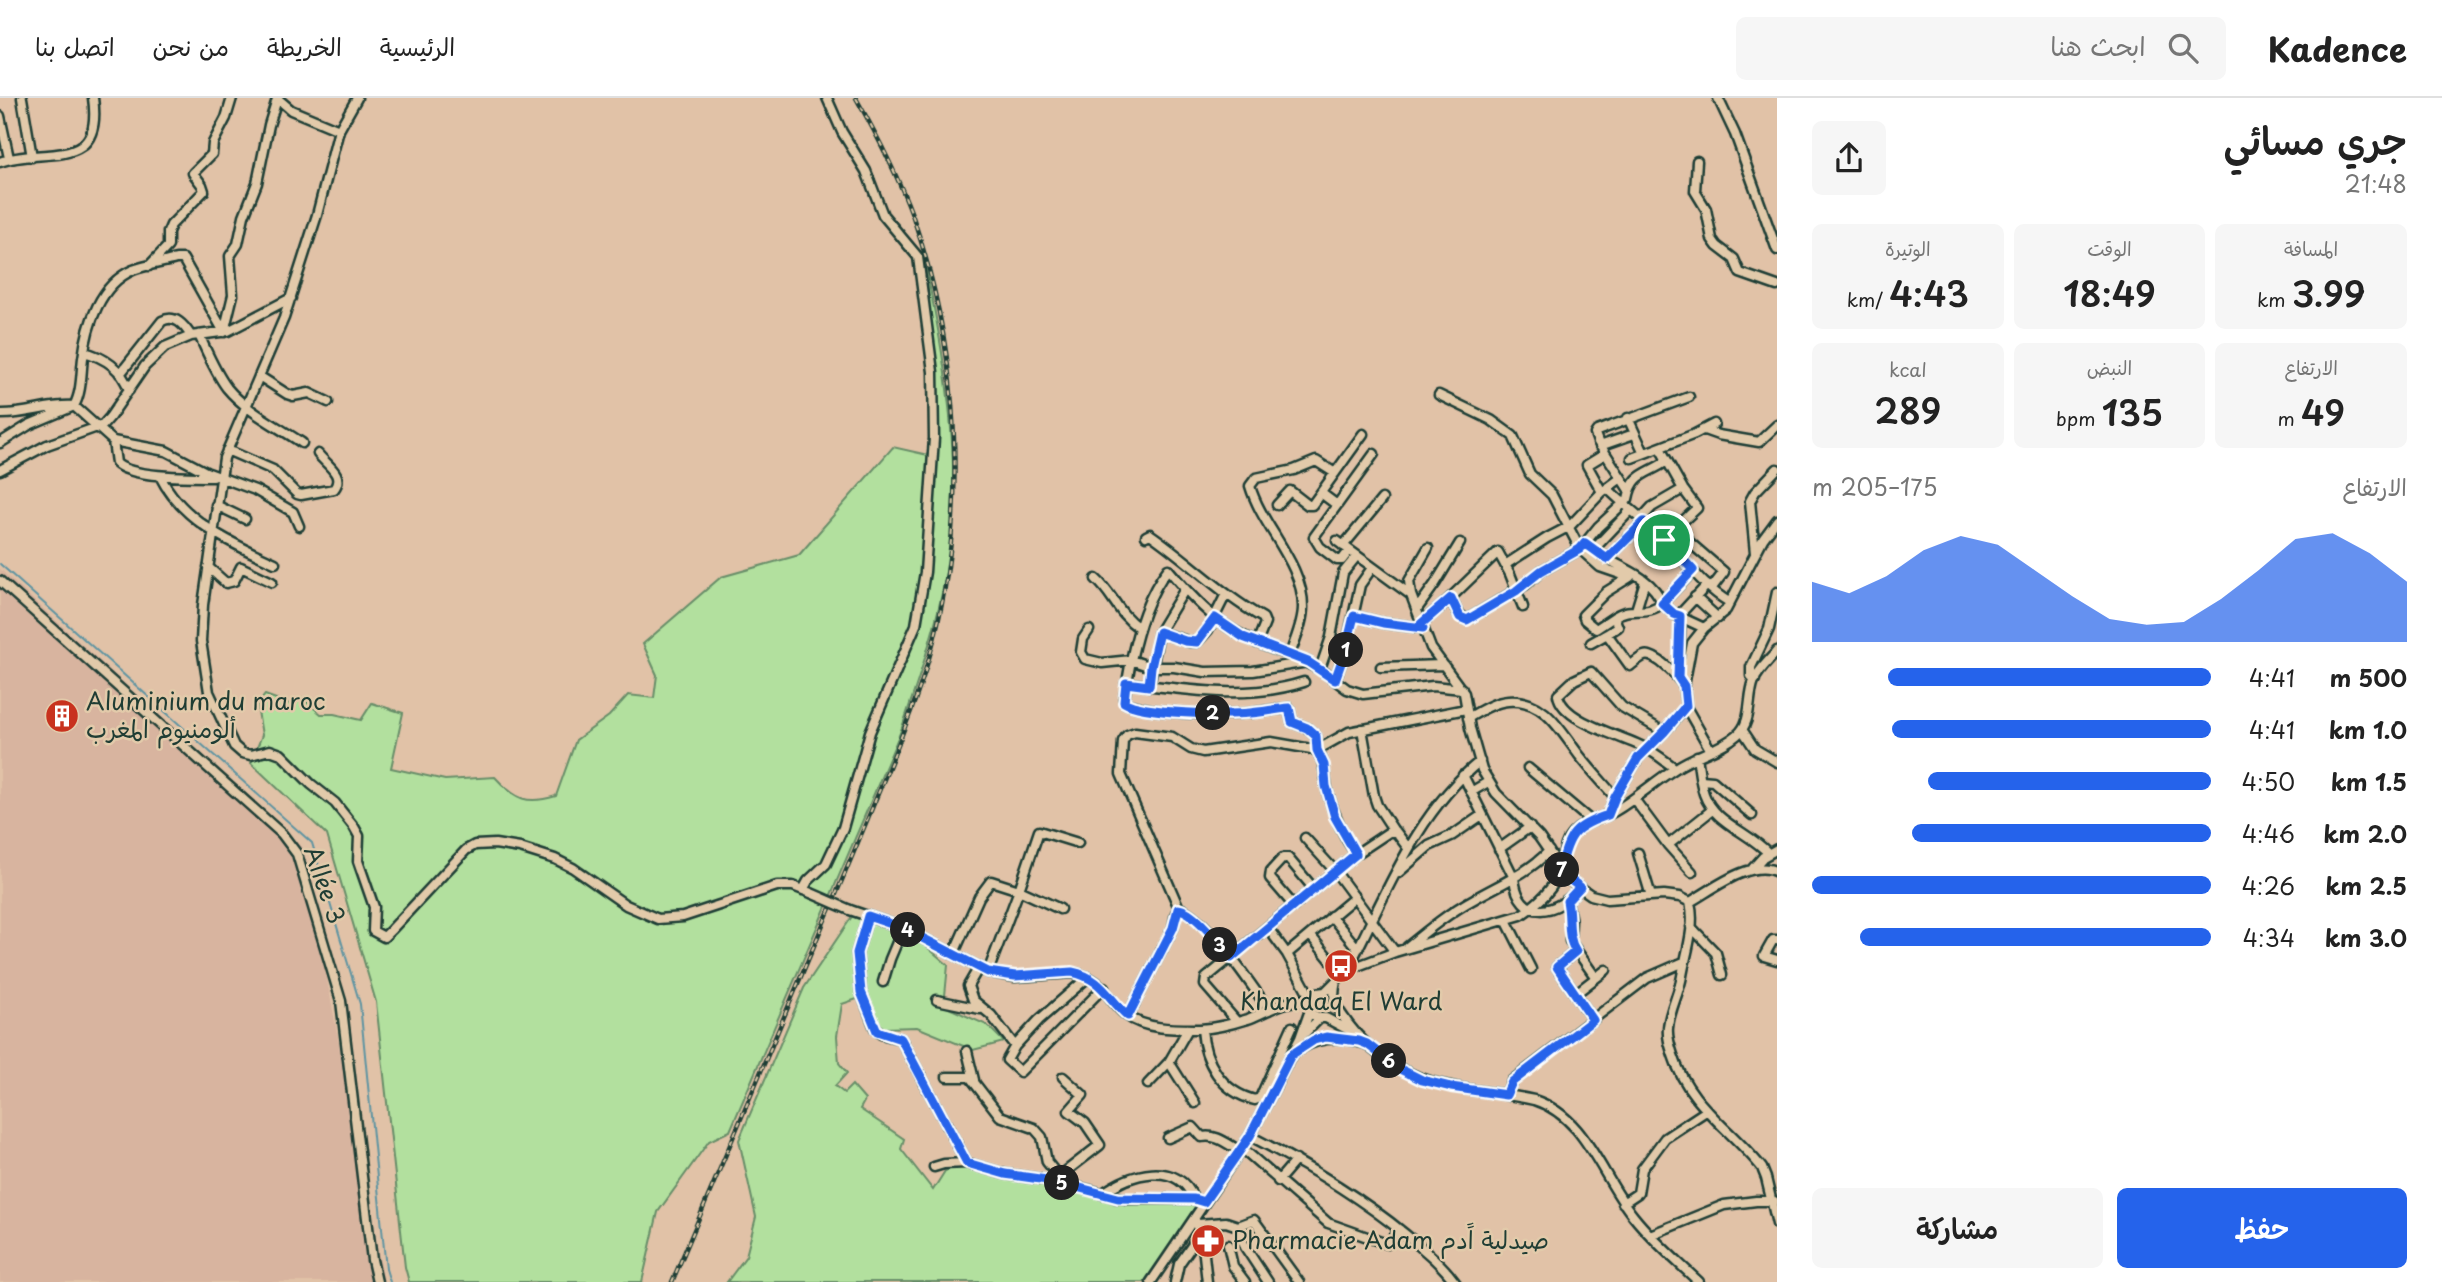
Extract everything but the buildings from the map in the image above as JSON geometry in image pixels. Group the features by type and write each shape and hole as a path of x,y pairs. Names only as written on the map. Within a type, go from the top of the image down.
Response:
{"street":[{"path":"22,98 32,157"},
{"path":"0,116 4,160 60,155 85,142 94,125 93,98"},
{"path":"148,266 168,246 168,232 172,225 204,191 192,174 212,154 232,98"},
{"path":"224,332 233,295 230,256 238,244 244,216 257,183 277,98 291,110 339,130"},
{"path":"357,98 339,130 325,188 291,298 227,450 219,477 201,657 210,696 234,746 242,753 251,755 271,750 281,754 335,803 354,827 359,836 358,861 374,907 373,931 384,937 466,850 481,844 520,848 565,863 626,905 658,919 682,917 777,886 793,886 903,928 988,972 1015,976 1072,972 1104,987 1128,1016 1168,1029 1202,1029 1237,1022 1299,1000 1310,1003"},
{"path":"807,891 808,881 826,864 843,828 870,732 916,625 925,572 934,439 932,355 918,257 883,215 866,171 842,132 827,98"},
{"path":"1718,98 1735,134 1777,250"},
{"path":"1697,161 1695,191 1706,209 1714,243 1734,259 1740,273 1777,286"},
{"path":"0,443 29,425 74,406 79,396 84,352 92,317 103,298 124,275 178,259 185,261 224,332"},
{"path":"0,470 47,444 97,428 110,417 158,353 174,342 195,335 224,332 291,298"},
{"path":"120,374 162,321 171,318 177,320 195,335 225,384 247,405 302,443"},
{"path":"84,352 104,360 120,374 129,390"},
{"path":"258,376 287,394 293,396 309,393 328,402"},
{"path":"1439,394 1491,420 1513,436 1530,474 1552,495 1561,515 1570,526 1573,539 1583,546 1600,567 1645,582 1674,614 1704,628"},
{"path":"1629,490 1602,450 1595,434 1599,429 1689,397"},
{"path":"0,414 26,413 50,406 74,406 113,441 166,451 194,467 243,485 293,512 299,526"},
{"path":"1628,418 1644,453"},
{"path":"1632,458 1714,424"},
{"path":"1704,430 1759,442 1777,425"},
{"path":"1634,433 1602,450 1587,465 1604,490 1664,540 1709,587 1729,603"},
{"path":"1277,505 1290,491 1310,505 1363,434"},
{"path":"113,441 116,463 120,468 160,476 219,477"},
{"path":"1660,448 1697,508 1664,540"},
{"path":"227,450 274,470 296,494 301,495 334,489 337,486 337,475 318,454"},
{"path":"1374,454 1314,538 1320,547 1337,560 1342,560 1346,549 1382,499"},
{"path":"1290,655 1303,608 1300,584 1256,502 1250,484 1261,476 1294,470 1316,461 1335,473"},
{"path":"1451,598 1460,617 1467,620 1516,591 1541,571 1583,546 1598,527 1628,499 1629,490 1640,474 1667,461"},
{"path":"1755,553 1751,501 1755,492 1777,469"},
{"path":"160,476 178,504 214,532 275,563"},
{"path":"1506,565 1570,526 1604,490 1621,478"},
{"path":"1607,559 1653,507 1683,489"},
{"path":"1321,493 1337,505"},
{"path":"216,505 245,519"},
{"path":"1594,549 1630,512"},
{"path":"1710,749 1686,706 1684,686 1689,650 1704,628 1718,618 1729,603 1755,553 1777,520"},
{"path":"1146,536 1150,534 1179,554 1226,594 1264,618 1265,623 1257,643"},
{"path":"1678,677 1680,616 1695,597 1724,572 1688,541"},
{"path":"1417,609 1460,543"},
{"path":"1583,546 1594,549 1632,577"},
{"path":"1428,548 1409,581 1411,595 1431,648 1462,689 1488,782 1504,803 1530,827 1569,879 1598,898 1673,895 1690,902"},
{"path":"1346,549 1411,595"},
{"path":"1320,669 1331,637 1346,549"},
{"path":"1354,616 1383,623 1422,626 1499,552 1523,607"},
{"path":"208,567 226,583 234,581 241,567 272,582"},
{"path":"1335,680 1346,649 1360,585 1372,568"},
{"path":"1356,854 1335,817 1326,786 1324,765 1317,750 1316,736 1307,728 1292,722 1289,708 1252,713 1223,713 1139,707 1124,702 1139,628 1156,586 1168,569 1185,589 1231,631 1308,662 1352,691 1363,694 1433,686 1462,689"},
{"path":"1632,577 1601,597 1583,617 1596,629 1624,610 1645,611 1659,607 1693,570"},
{"path":"1096,579 1106,588 1116,607 1139,628"},
{"name":"Allée 3","path":"0,582 282,834 297,853 341,1001 372,1260 377,1282"},
{"path":"1636,610 1645,582"},
{"path":"1149,686 1159,632 1185,589"},
{"path":"1755,680 1751,676 1751,667 1769,629 1777,592"},
{"path":"1159,632 1197,642 1215,618 1226,594"},
{"path":"1695,597 1718,618"},
{"path":"1591,643 1618,627 1614,617"},
{"path":"1088,630 1081,652 1085,660 1102,663 1131,660 1151,667 1232,672 1308,662"},
{"path":"1607,634 1630,666 1649,655 1678,677 1684,686"},
{"path":"1341,975 1399,951 1521,915 1554,886 1572,834 1634,799 1675,768 1729,742 1743,731 1755,680 1777,651"},
{"path":"1381,667 1443,665"},
{"path":"1664,732 1622,706 1591,672 1574,680 1558,695 1562,705 1574,716 1647,749 1675,768"},
{"path":"1126,683 1187,691 1248,692 1276,691 1304,682"},
{"path":"1269,1010 1231,958 1195,919 1179,908 1121,774 1123,741 1127,735 1135,732 1172,737 1191,749 1203,752 1271,742 1317,750 1349,732 1362,729 1467,714 1505,701 1528,702 1536,705 1561,729 1615,797"},
{"path":"1608,815 1633,764 1686,706"},
{"path":"1362,729 1374,796 1394,831 1410,844 1423,850"},
{"path":"1743,731 1755,749 1777,762"},
{"path":"1697,756 1704,794 1712,810 1760,844 1768,853"},
{"path":"1300,1038 1333,1013 1331,998 1341,975 1358,949 1410,844 1431,811 1463,775 1480,761"},
{"path":"1528,768 1591,821"},
{"path":"1463,775 1514,878 1515,887 1529,909 1535,911 1555,907 1567,901 1580,887"},
{"path":"1701,780 1713,781 1752,815"},
{"path":"1471,792 1488,782"},
{"path":"1634,799 1692,872"},
{"path":"1668,845 1712,810"},
{"path":"1396,876 1423,850 1453,835 1482,815"},
{"path":"1499,849 1530,827"},
{"path":"988,972 1039,831 1078,844"},
{"path":"1237,1022 1205,983 1206,978 1356,854 1394,831"},
{"path":"1306,838 1399,951"},
{"path":"1690,902 1752,869 1768,853 1777,849"},
{"path":"1399,951 1442,918 1514,878 1549,852"},
{"path":"1638,853 1651,895"},
{"path":"1294,906 1270,878 1271,872 1283,858 1288,858 1314,889"},
{"path":"1752,869 1763,868 1777,872"},
{"path":"954,953 979,897 993,880 1060,909"},
{"path":"1287,954 1355,897"},
{"path":"1567,901 1571,926 1569,939 1596,978"},
{"path":"1690,902 1691,927 1668,1037 1682,1077 1692,1094 1762,1168 1774,1201 1777,1224"},
{"path":"1128,1016 1173,928 1179,908"},
{"path":"868,916 857,960 861,992 874,1028 881,1034 901,1039 967,1163"},
{"path":"1331,916 1358,949"},
{"path":"1506,920 1531,968"},
{"path":"1691,927 1716,953 1723,975"},
{"path":"883,982 903,928"},
{"path":"1268,928 1287,954 1310,1003 1323,1018 1356,1034"},
{"path":"1310,934 1341,975"},
{"path":"1777,940 1773,940 1764,956 1777,960"},
{"path":"1576,951 1557,967 1593,1020"},
{"path":"1506,1095 1512,1082 1647,978 1684,962"},
{"path":"979,967 968,986 971,997 1004,1030 1015,1046"},
{"path":"1575,994 1606,971"},
{"path":"1087,978 1039,1020 1015,1046 1006,1060 1020,1072 1104,987"},
{"path":"1202,1029 1208,1056 1225,1086 1235,1093 1255,1100 1269,1088 1291,1055 1300,1038 1310,1003 1317,993 1331,998 1356,1034 1367,1044 1398,1068 1422,1080 1544,1103 1566,1119 1588,1142 1623,1203 1650,1235 1699,1282"},
{"path":"937,1000 983,1009"},
{"path":"1175,1282 1179,1264 1197,1225 1204,1202 1250,1136 1292,1027"},
{"path":"1148,1084 1169,1062 1188,1029"},
{"path":"1291,1055 1305,1045 1326,1037 1367,1044"},
{"path":"967,1051 974,1080 1000,1116 1034,1128 1042,1137 1047,1162 1056,1179"},
{"path":"1169,1062 1195,1103"},
{"path":"947,1077 967,1076 974,1080"},
{"path":"1056,1179 1100,1145 1085,1123 1069,1111 1083,1095 1063,1077"},
{"path":"1623,1203 1638,1193 1642,1169 1665,1138 1706,1111"},
{"path":"1168,1138 1193,1127 1202,1137 1217,1137 1241,1150 1321,1219 1337,1227 1387,1244 1400,1230"},
{"path":"1250,1136 1358,1198 1434,1259 1455,1282"},
{"path":"1278,1181 1296,1160"},
{"path":"934,1167 967,1163 1005,1174 1056,1179 1126,1199 1194,1199 1204,1202"},
{"path":"1102,1194 1131,1178 1163,1174 1183,1182 1194,1199"},
{"path":"1650,1235 1724,1205 1774,1201"},
{"path":"1151,1282 1197,1225 1226,1222 1238,1226 1254,1220 1299,1282"},
{"path":"1197,1225 1208,1282"},
{"path":"1238,1226 1245,1247 1268,1282"},
{"path":"1228,1245 1233,1266 1245,1282"}],"shaded area":[{"path":"0,569 302,847 384,1282 0,1282"}],"green space":[{"path":"923,256 942,351 952,446 953,510 942,596 900,733 730,1131 709,1141 658,1212 642,1282 409,1282 405,1267 376,1002 327,835 251,763 262,735 257,705 265,695 290,704 302,698 321,714 361,720 372,703 403,713 391,768 445,780 495,777 509,791 529,800 556,796 576,740 609,716 628,695 654,698 657,675 643,644 721,577 799,555 893,447 928,455 931,448 930,359 916,260"},
{"path":"853,915 920,941 948,965 944,1006 987,1025 1004,1042 973,1050 917,1027 883,1028 863,997 842,1004 837,1036 839,1063 847,1073 835,1086 844,1093 852,1085 865,1100 860,1109 904,1139 901,1149 933,1190 945,1171 957,1166 974,1168 998,1178 1061,1185 1116,1204 1197,1204 1144,1282 727,1282 746,1256 756,1217 739,1140 804,988"}],"waterway":[{"path":"0,564 312,843 360,1004 386,1269 390,1282"}],"railway":[{"path":"672,1282 905,726 929,658 945,588 952,535 953,427 949,373 940,320 929,268 913,217 887,157 856,98"}],"place":[{"name":"Aluminium du maroc ألومنيوم المغرب","path":"62,716"},
{"name":"Khandaq El Ward","path":"1341,966"},
{"name":"Pharmacie Adam صيدلية اًدم","path":"1208,1241"}],"route":[{"path":"1644,522 1664,540 1693,570 1662,603 1680,616 1678,677 1684,686 1686,706 1633,764 1608,815 1581,826 1572,834 1565,848 1561,868 1569,879 1580,887 1567,901 1571,926 1569,939 1576,951 1557,967 1593,1020 1512,1082 1506,1095 1422,1080 1398,1068 1359,1041 1326,1037 1314,1040 1291,1055 1250,1136 1204,1202 1194,1199 1118,1198 1054,1181 992,1171 967,1163 901,1039 881,1034 874,1028 861,992 857,960 868,916 903,928 988,972 1015,976 1072,972 1081,974 1104,987 1128,1016 1173,928 1179,908 1195,919 1231,958 1356,854 1335,817 1326,786 1324,765 1317,750 1316,736 1307,728 1292,722 1289,708 1252,713 1201,713 1139,707 1124,702 1126,683 1149,686 1159,632 1197,642 1215,618 1231,631 1308,662 1335,680 1354,616 1423,628 1421,624 1451,598 1460,617 1467,620 1516,591 1541,571 1580,549 1585,543 1607,559 1644,522"}]}
